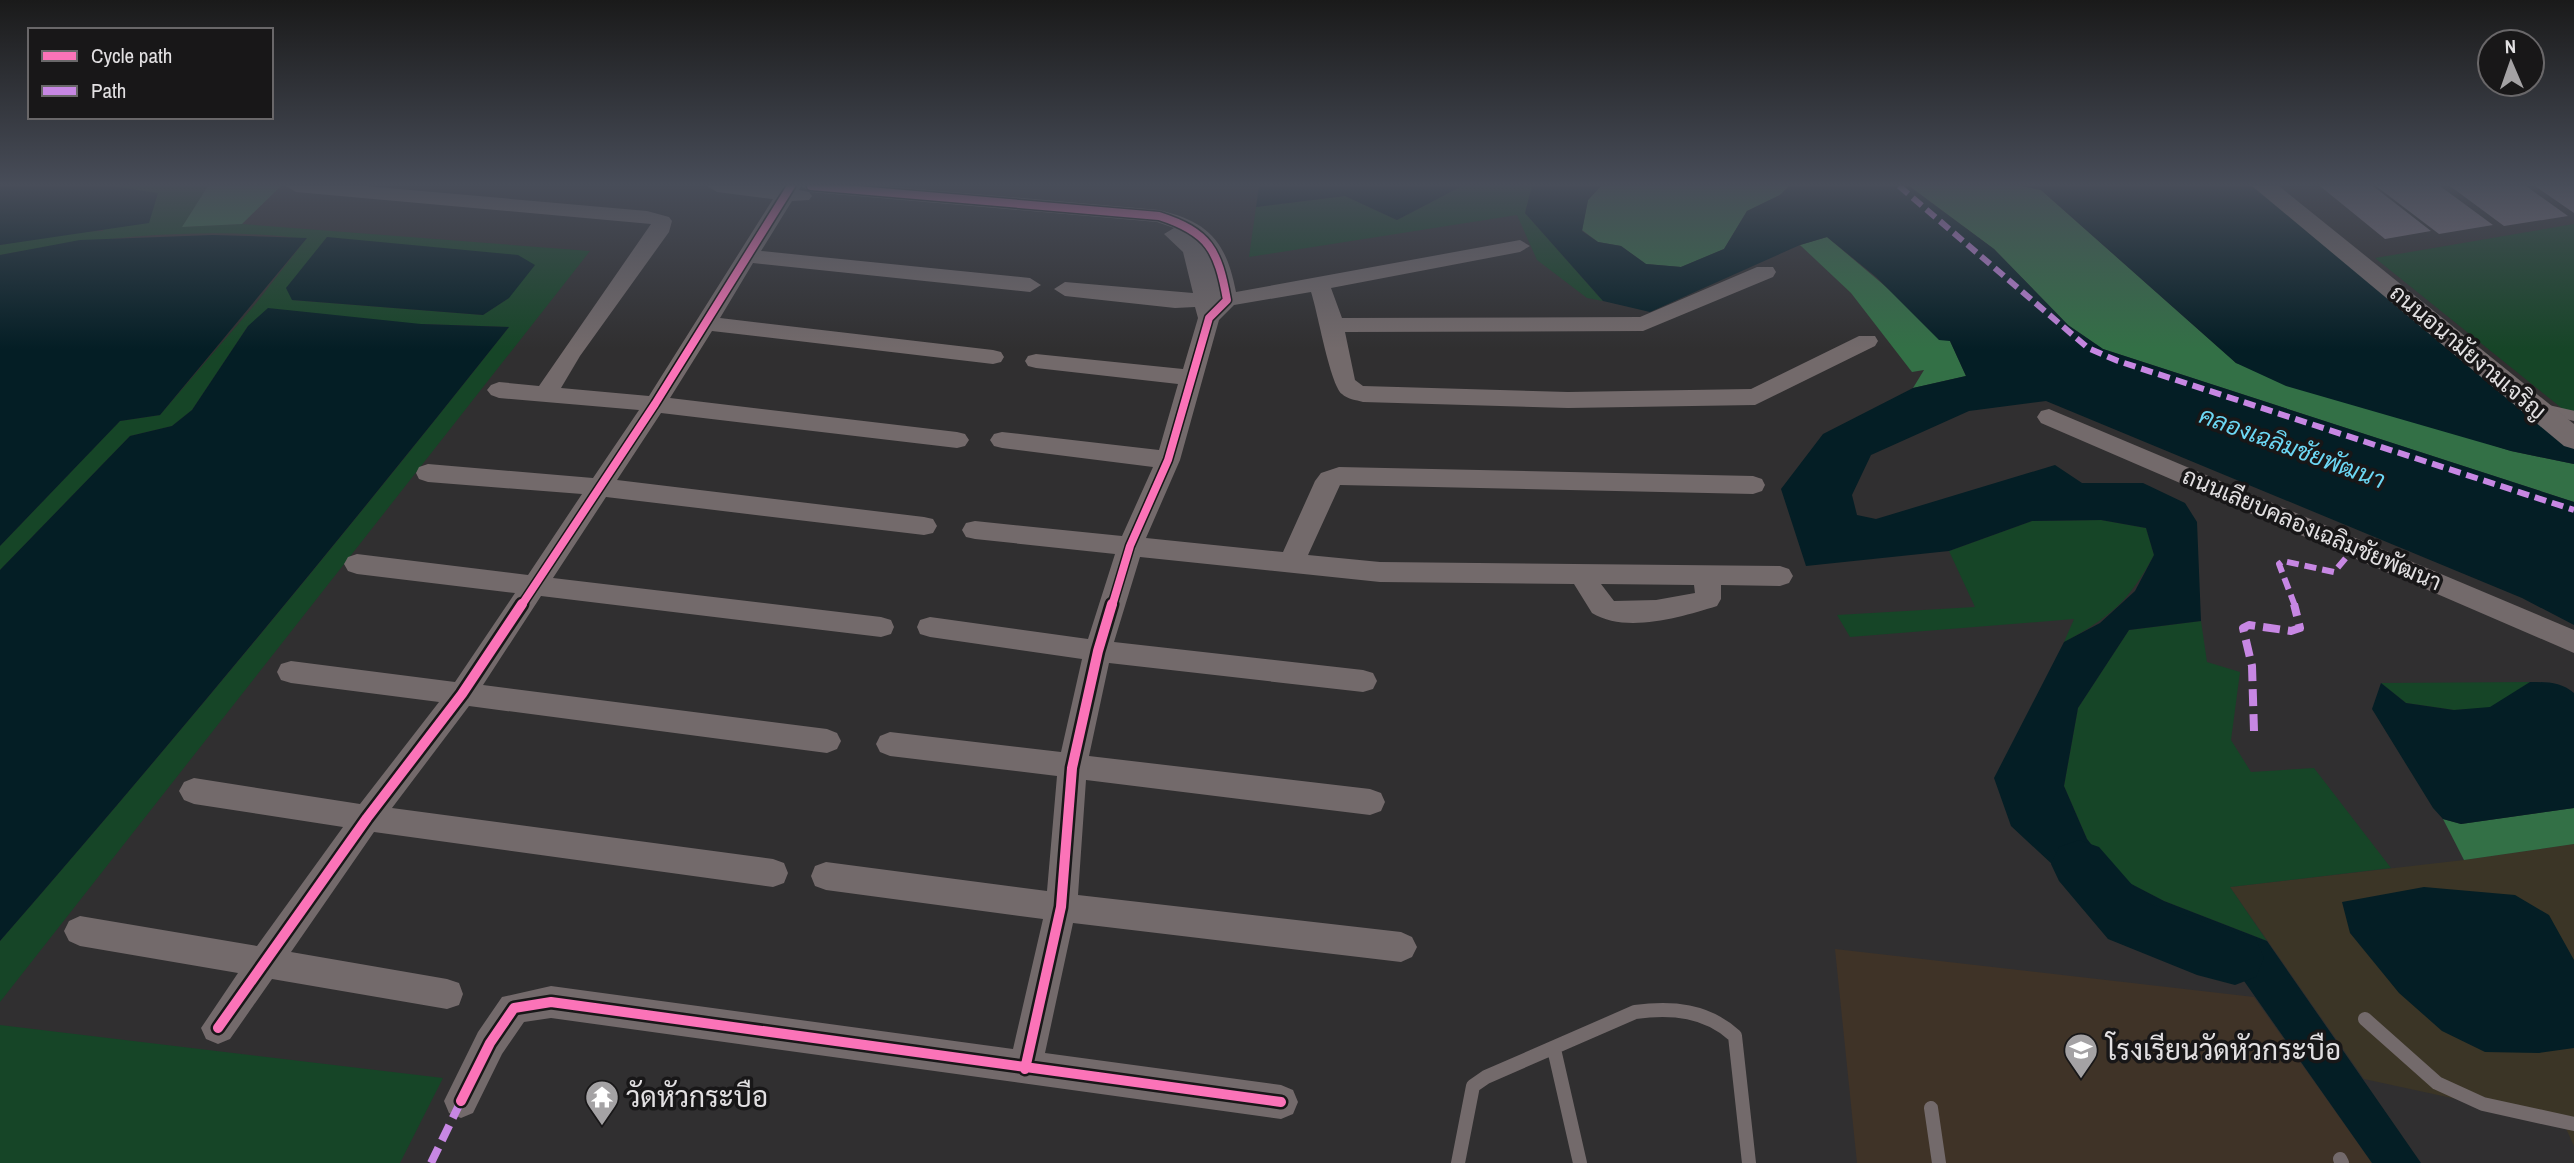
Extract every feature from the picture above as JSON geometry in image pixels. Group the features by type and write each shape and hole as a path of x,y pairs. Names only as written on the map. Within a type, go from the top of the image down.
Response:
{"street":[{"path":"546,393 576,346 653,240"},
{"path":"218,1028 367,818 462,694 655,404 755,240"},
{"path":"1025,1069 1061,907 1072,768 1098,651 1130,546 1168,460 1213,307 1194,248 1184,240"},
{"name":"ถนนอนามัยงามเจริญ","path":"2331,240 2574,439"},
{"path":"1066,289 1213,307 1520,246"},
{"path":"745,256 1030,285"},
{"path":"1333,325 1643,324 1765,272"},
{"path":"1320,286 1333,325 1344,382 1352,391 1416,398 1755,397 1867,341"},
{"path":"704,323 993,357"},
{"path":"1035,361 1192,378"},
{"path":"499,390 655,404 957,440"},
{"name":"ถนนเลียบคลองเฉลิมชัยพัฒนา","path":"2049,418 2574,642"},
{"path":"1003,440 1168,460"},
{"path":"428,473 600,487 924,526"},
{"path":"1291,565 1324,487 1330,479 1339,476 1470,481 1752,485"},
{"path":"975,530 1291,565 1380,572 1780,576"},
{"path":"357,564 881,627"},
{"path":"1584,576 1593,597 1605,608 1623,612 1708,599 1706,576"},
{"path":"930,627 1098,651 1363,681"},
{"path":"291,672 827,741"},
{"path":"890,744 1370,802"},
{"path":"194,791 367,818 773,873"},
{"path":"826,876 1402,947"},
{"path":"80,931 447,994"},
{"path":"461,1101 502,1022 514,1008 533,1002 551,1002 1281,1102"}],"lane":[{"path":"2537,408 2574,416"},
{"path":"1458,1163 1474,1086 1486,1077 1635,1012 1649,1010 1691,1013 1726,1026 1735,1036 1749,1163"},
{"path":"2365,1019 2437,1083 2483,1104 2574,1124"},
{"path":"1554,1049 1580,1163"},
{"path":"1931,1108 1939,1163"}],"shaded area":[{"path":"2574,844 2574,1146 2563,1122 2364,1079 2230,887 2464,860"},
{"name":"โรงเรียนวัดหัวกระบือ","path":"1835,949 2254,997 2372,1163 1857,1163"}],"green space":[{"path":"26,240 102,240 0,255 0,245"},
{"path":"305,240 452,240 590,251 0,1002 0,941 258,637 509,327 421,324 248,326 192,410 172,426 130,436 0,570 0,546 120,421 160,415 257,302","holes":["509,298 483,315 292,300"]},
{"path":"1251,240 1356,240 1249,257"},
{"path":"1528,240 1549,240 1603,301 1587,298 1537,260"},
{"path":"1596,240 1729,240 1724,249 1681,267 1646,264 1621,246"},
{"path":"1816,240 1831,240 1950,341 1966,376 1913,388 1924,370 1912,372 1851,293 1800,245"},
{"path":"1982,240 2098,240 2236,363 2511,451 2574,464 2574,502 2103,349 2068,325"},
{"path":"2479,240 2574,240 2574,418 2375,258"},
{"path":"2101,520 2146,528 2154,555 2127,596 2107,616 2064,642 2074,619 1850,637 1837,615 1975,607 1949,551 2032,521"},
{"path":"2201,621 2207,662 2240,672 2231,740 2251,772 2314,768 2391,868 2230,887 2267,941 2164,901 2115,876 2087,839 2064,786 2078,708 2129,630"},
{"path":"2530,682 2490,708 2454,710 2406,703 2381,683"},
{"path":"2574,808 2574,844 2464,860 2443,819 2461,824"},
{"path":"0,1025 443,1078 400,1163 0,1163"}],"water":[{"path":"0,240 32,240 0,245"},
{"path":"79,240 305,240 160,415 120,421 0,546 0,255"},
{"path":"324,240 362,240 518,255 535,265 509,298 483,315 292,300 286,288"},
{"path":"1549,240 1595,240 1621,246 1646,264 1681,267 1724,249 1729,240 1816,240 1650,312 1603,301"},
{"name":"คลองเฉลิมชัยพัฒนา","path":"1831,240 1982,240 2068,325 2103,349 2574,502 2574,625 2522,598 2046,401 1969,411 1871,455 1852,495 1857,515 1876,519 2055,465 2082,483 2143,483 2185,503 2197,522 2201,621 2129,630 2078,708 2064,786 2087,839 2116,876 2164,901 2267,941 2421,1163 2372,1163 2237,971 2082,892 2011,826 1994,778 2064,642 2100,623 2135,591 2154,555 2146,528 2101,520 2032,521 1949,551 1806,566 1781,489 1823,434 1913,388 1966,376 1950,341 1939,340 1876,277"},
{"path":"2098,240 2319,240 2574,449 2574,464 2511,451 2286,386 2236,363"},
{"path":"268,308 421,324 509,327 258,637 0,941 0,570 130,436 172,426 192,410 248,326"},
{"path":"2530,682 2559,685 2574,693 2574,808 2461,824 2443,819 2433,808 2372,709 2381,683 2406,703 2454,710 2490,707"},
{"path":"2424,887 2515,895 2549,915 2574,960 2574,1048 2539,1053 2485,1052 2442,1031 2399,993 2350,933 2342,902"}],"waterway":[{"path":"2079,864 2128,921 2197,948 2235,958"}],"marked path":[{"path":"1962,240 2088,348 2118,361 2574,510"},
{"path":"2254,731 2252,666 2243,628 2249,625 2291,631 2300,628 2301,622 2279,564 2283,561 2334,572 2355,547"},
{"path":"431,1163 461,1101"}],"cycle path":[{"path":"218,1028 367,818 462,694 655,404 757,240"},
{"path":"1025,1069 1061,907 1072,768 1098,651 1130,546 1168,460 1209,318 1227,300 1216,255 1206,240"},
{"path":"461,1101 490,1043 514,1008 551,1002 1281,1102"}],"place":[{"name":"โรงเรียนวัดหัวกระบือ","path":"2081,1080"},
{"name":"วัดหัวกระบือ","path":"602,1127"}]}
